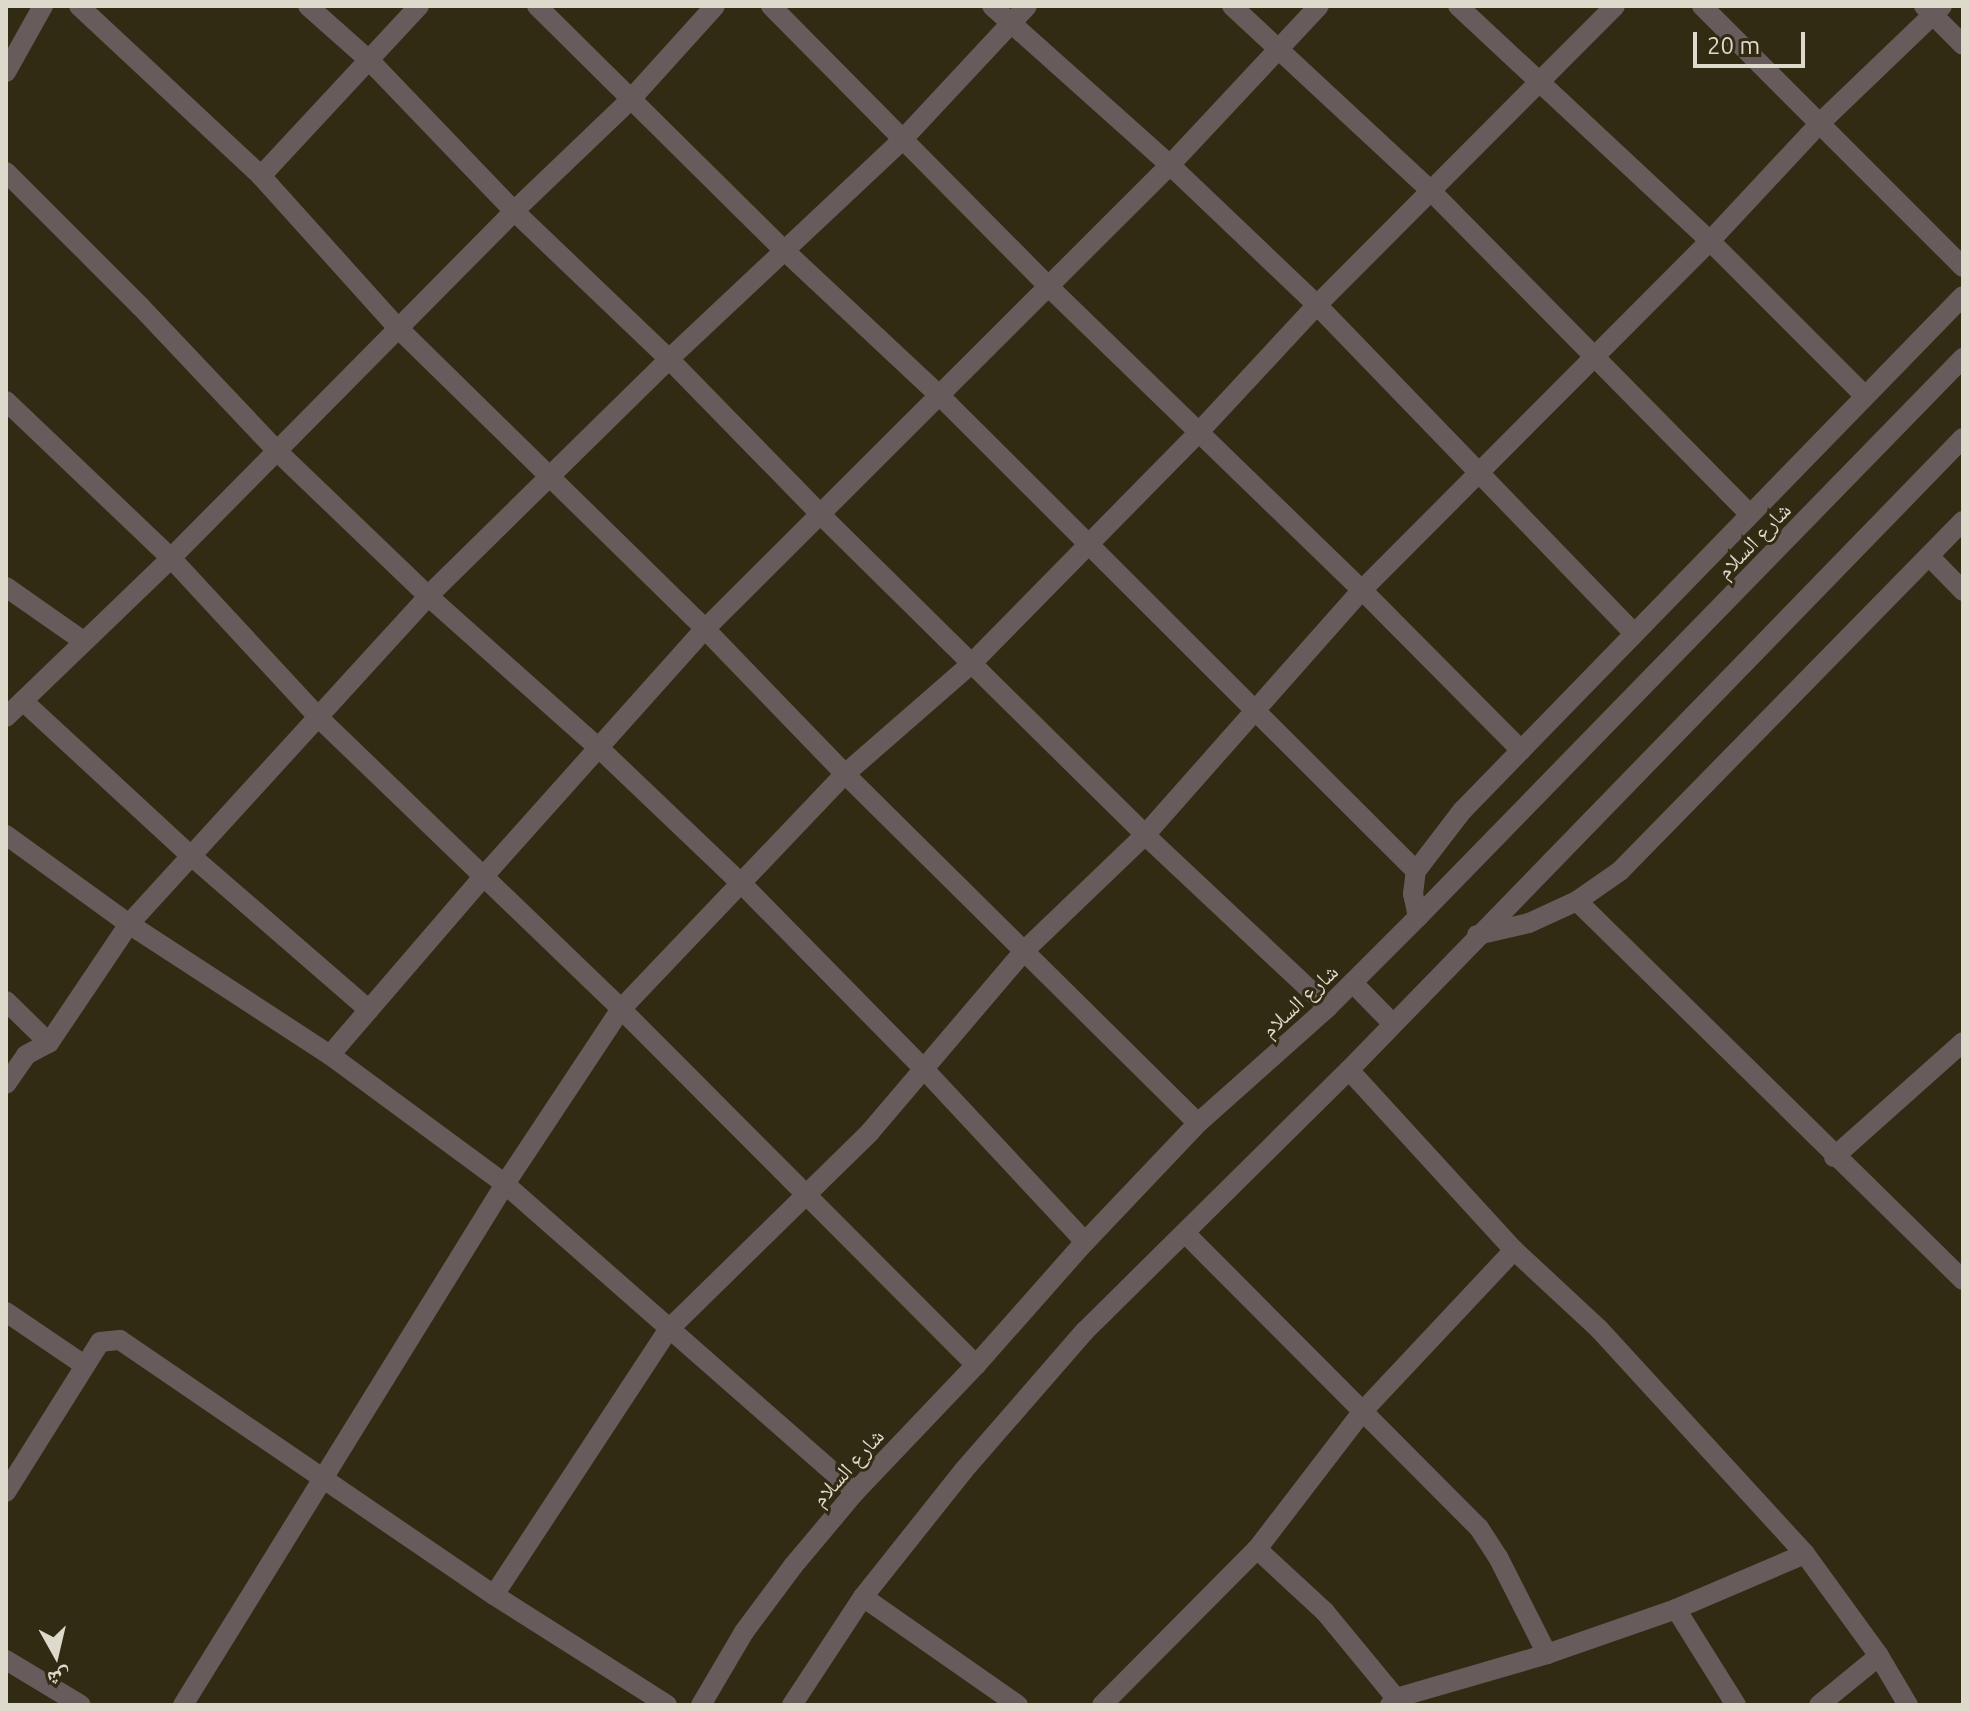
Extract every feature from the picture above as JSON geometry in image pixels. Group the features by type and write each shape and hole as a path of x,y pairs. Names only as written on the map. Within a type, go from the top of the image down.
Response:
{"street":[{"path":"6,72 43,6"},
{"path":"79,6 261,176 398,328 705,629 845,774 1198,1123"},
{"path":"308,6 370,61 514,211 669,359 820,514 1145,835 1328,1007"},
{"path":"261,176 419,6"},
{"path":"537,6 786,252 940,396 1416,871"},
{"path":"6,717 171,558 514,211 631,99 715,6"},
{"path":"771,6 1049,287 1362,590 1521,750"},
{"path":"992,6 1170,165 1317,305 1633,632"},
{"path":"6,1084 26,1055 49,1043 129,924 189,854 428,596 550,480 669,359 904,138 1027,6"},
{"path":"1232,6 1432,192 1749,514"},
{"path":"330,1055 482,878 705,629 1170,165 1319,6"},
{"path":"1458,6 1710,241 1865,396"},
{"path":"183,1705 505,1184 621,1009 845,774 971,664 1198,433 1317,305 1615,6"},
{"path":"1702,6 1963,267"},
{"path":"494,1595 668,1330 805,1192 870,1132 922,1067 1024,951 1145,835 1362,590 1710,241 1820,123 1933,9 1963,45"},
{"path":"6,172 140,306 278,452 428,596 600,749 742,884 922,1067 1085,1242"},
{"path":"1418,917 1413,894 1416,871 1462,811 1963,296"},
{"name":"شارع السلام","path":"701,1705 744,1632 793,1566 855,1492 976,1365 1085,1242 1198,1123 1353,983 1963,358"},
{"path":"6,401 171,558 318,717 621,1009 976,1365"},
{"path":"792,1705 863,1597 1023,1400 1085,1331 1349,1070 1963,438"},
{"path":"1477,935 1529,923 1577,901 1620,871 1963,521"},
{"path":"1929,556 1963,591"},
{"path":"6,587 83,641"},
{"path":"23,701 189,854 369,1010"},
{"path":"6,835 129,924 330,1055 505,1184 855,1492"},
{"path":"1577,901 1834,1157 1963,1280"},
{"path":"1353,983 1393,1024"},
{"path":"6,1001 49,1043"},
{"path":"1834,1157 1963,1042"},
{"path":"1349,1070 1514,1250 1599,1329 1805,1554 1879,1656 1908,1705"},
{"path":"1186,1234 1479,1528 1498,1557 1547,1654"},
{"path":"1102,1705 1257,1549 1362,1412 1514,1250"},
{"path":"6,1312 84,1365"},
{"path":"6,1492 100,1342 120,1340 494,1595 667,1705"},
{"path":"1257,1549 1325,1612 1393,1702 1547,1654 1676,1609 1805,1554"},
{"path":"863,1597 1018,1705"},
{"path":"1676,1609 1736,1705"},
{"path":"1819,1705 1879,1656"},
{"path":"6,1660 81,1705"}]}
